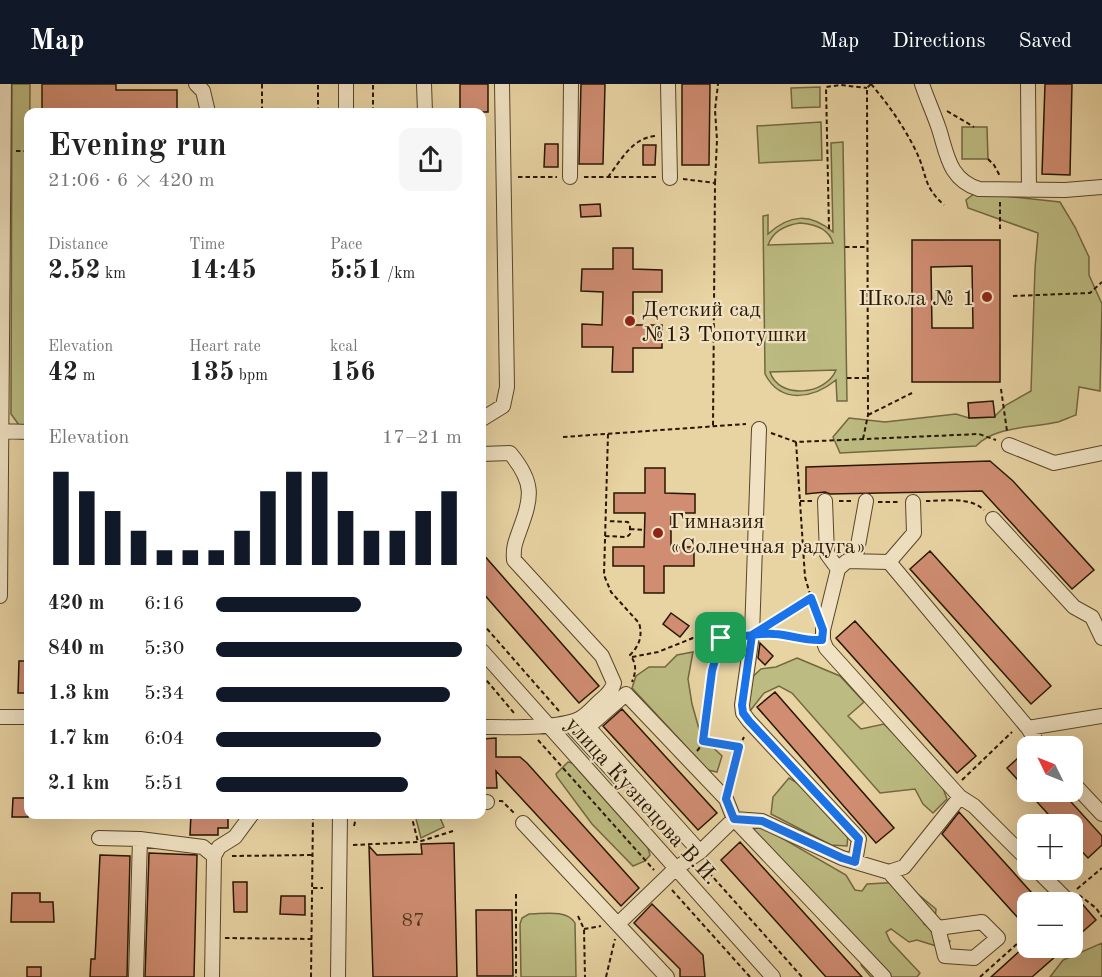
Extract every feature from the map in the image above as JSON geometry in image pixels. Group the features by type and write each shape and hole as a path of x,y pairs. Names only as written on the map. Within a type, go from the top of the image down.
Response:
{"street":[{"path":"0,596 4,84"},
{"path":"196,84 213,108"},
{"path":"346,84 346,108"},
{"path":"424,84 425,108"},
{"path":"486,417 503,406 507,387 502,84"},
{"path":"570,177 571,84"},
{"path":"668,84 670,178"},
{"path":"922,84 952,170 971,186 979,189 1029,190 1102,187"},
{"path":"1028,84 1029,190"},
{"path":"759,429 752,635 742,705 743,713 859,839 855,862"},
{"path":"1,431 24,432"},
{"path":"1009,445 1054,463 1102,453"},
{"path":"486,454 510,453 523,468 529,485 527,508 513,547 514,560 602,656 614,683 611,690 584,716 569,723 526,727 486,727"},
{"path":"825,501 827,554 838,569"},
{"path":"852,560 857,551 866,501"},
{"path":"888,562 914,533 908,502"},
{"path":"993,519 1074,607 1097,613 1102,638"},
{"path":"1017,849 974,806 956,793 826,648 822,640 823,630 838,569 847,561 852,560 888,562 1033,736"},
{"name":"улица Кузнецова В.И.","path":"486,656 773,977"},
{"path":"697,854 588,727 626,694 726,799 734,819 884,977"},
{"path":"1026,725 1102,716"},
{"path":"0,717 24,717"},
{"path":"569,723 621,780 634,778"},
{"path":"889,872 904,867 956,793"},
{"path":"1083,794 1102,814"},
{"path":"212,977 214,856 219,847 235,837 248,819"},
{"path":"338,977 340,819"},
{"path":"618,924 675,868 697,854 734,819 762,821 842,858 889,872 938,928"},
{"path":"523,823 667,977"},
{"path":"99,838 140,839 203,847 214,856"},
{"path":"136,977 140,839"},
{"path":"1047,880 1059,892"}],"path":[{"path":"262,84 262,108"},
{"path":"318,84 318,108"},
{"path":"373,84 373,108"},
{"path":"713,427 717,140 715,110 718,84"},
{"path":"863,439 868,415 867,88 871,84 908,134 922,164 929,190 944,205"},
{"path":"829,229 826,87 833,85 867,88"},
{"path":"941,109 974,127"},
{"path":"608,177 630,146 650,136 669,136"},
{"path":"988,159 998,170 1000,180"},
{"path":"621,177 670,178 715,183"},
{"path":"1000,204 1000,232"},
{"path":"845,247 868,247"},
{"path":"1013,296 1090,293 1102,282"},
{"path":"847,378 868,378"},
{"path":"782,437 796,442 979,434 1009,445 1001,389"},
{"path":"868,415 912,393"},
{"path":"563,437 734,425"},
{"path":"608,434 604,575 607,584 639,623 641,636 632,656 636,673 632,681"},
{"path":"796,442 805,577 814,609"},
{"path":"842,501 851,501"},
{"path":"950,501 963,501 980,507"},
{"path":"890,502 908,502"},
{"path":"605,536 627,537 630,534 628,522 606,521"},
{"path":"630,529 644,530"},
{"path":"752,635 811,598"},
{"path":"486,628 569,723"},
{"path":"632,656 658,652 693,638 734,639 774,634 806,641 822,640"},
{"path":"721,638 712,671 703,742 739,747"},
{"path":"486,680 750,977"},
{"path":"956,793 1026,725"},
{"path":"726,799 739,747 754,726"},
{"path":"502,801 509,808"},
{"path":"312,977 313,819"},
{"path":"412,819 418,842"},
{"path":"356,845 418,842 453,831"},
{"path":"697,854 802,977"},
{"path":"214,856 313,855"},
{"path":"1102,868 1075,891 1096,908 1102,917"},
{"path":"312,888 322,888"},
{"path":"516,894 516,977"},
{"path":"578,916 584,928 585,977"},
{"path":"606,977 618,924"},
{"path":"212,938 312,939"},
{"path":"980,977 1017,944"},
{"path":"746,972 746,977"}],"shaded area":[{"path":"12,84 30,84 30,108 24,108 24,426 19,425 11,414"},
{"path":"820,87 820,107 792,108 791,88"},
{"path":"821,122 822,160 759,163 757,126"},
{"path":"962,127 987,127 988,159 962,159"},
{"path":"843,142 847,401 837,401 836,380 818,391 798,395 780,391 765,374 763,216 768,215 768,234 784,223 800,218 816,221 833,232 831,143","holes":["800,223 820,228 828,234 833,243 768,245 781,229","836,370 823,385 803,391 783,387 775,381 770,372"]},
{"path":"975,193 1060,202 1089,257 1089,275 1102,304 1100,391 1079,387 1076,415 1058,422 1003,431 984,439 976,446 840,453 833,437 849,418 885,422 956,414 969,418 994,417 1006,405 1031,391 1038,233 968,208 966,200"},
{"path":"693,652 688,679 692,704 701,736 722,756 717,772 708,770 632,688 636,676 649,667 665,667 677,655"},
{"path":"797,658 840,676 864,702 848,716 861,729 884,724 940,780 947,799 933,813 923,804 915,789 880,793 792,693 779,686 764,693 750,711 746,709 748,681 761,669 776,667"},
{"path":"568,762 572,763 648,848 650,855 645,861 633,866 592,824 557,777 556,774"},
{"path":"789,778 804,787 848,834 847,846 831,845 771,814 773,797"},
{"path":"416,819 441,819 444,827 421,838"},
{"path":"761,826 846,875 855,890 862,891 867,884 903,882 936,909 935,920 924,924 950,941 946,949 917,940 909,942 891,929 886,932 890,941 920,973 917,977 871,977 861,965 870,954 833,913 750,831"},
{"path":"529,914 561,914 575,923 576,977 521,977 520,924 522,918"},
{"path":"1102,943 1102,977 1050,977 1063,960 1083,958 1083,951"}],"building":[{"path":"42,84 116,84 116,90 177,90 177,108 42,108"},
{"path":"460,84 488,84 488,112 486,108 460,108"},
{"path":"581,84 605,84 603,164 579,164"},
{"path":"682,84 710,84 709,165 682,165"},
{"path":"1045,84 1072,84 1070,175 1042,174"},
{"path":"545,144 558,144 558,167 544,167"},
{"path":"643,145 656,145 655,165 643,165"},
{"path":"600,204 601,216 581,217 580,205"},
{"name":"Школа № 1","path":"912,240 1000,240 1000,382 912,382","holes":["972,266 973,328 932,328 931,267"]},
{"path":"613,248 633,248 633,269 662,270 662,292 633,292 633,325 662,325 662,348 633,348 633,372 612,372 613,347 582,347 582,324 602,325 603,292 581,291 582,269 613,269"},
{"path":"993,401 995,417 969,418 968,403"},
{"path":"990,461 1013,481 1094,570 1072,589 982,491 806,494 806,467"},
{"name":"Гимназия «Солнечная радуга»","path":"645,468 665,468 665,493 695,494 695,513 671,513 671,547 694,547 694,566 664,566 664,593 644,593 644,566 613,566 613,547 644,547 645,513 614,513 614,493 645,493"},
{"path":"930,551 1051,686 1031,704 910,569"},
{"path":"486,558 599,686 579,703 486,597"},
{"path":"671,613 689,626 680,637 663,624"},
{"path":"855,621 976,756 957,773 836,638"},
{"path":"760,643 773,656 765,665 758,658"},
{"path":"19,661 24,661 24,693 18,693"},
{"path":"775,692 894,828 876,843 757,707"},
{"path":"622,709 717,813 698,830 603,726"},
{"path":"496,738 496,757 520,757 527,763 639,888 621,906 496,771 497,788 486,788 486,739"},
{"path":"1017,759 1017,779 1007,768"},
{"path":"13,798 24,798 24,817 12,817"},
{"path":"1037,802 1071,802 1082,814 1048,814"},
{"path":"959,812 1017,876 1017,880 1020,880 1031,892 1017,892 1017,917 942,834"},
{"path":"1083,815 1102,836 1102,845 1088,858 1083,853"},
{"path":"191,819 228,819 228,828 218,828 218,835 190,835"},
{"path":"740,842 862,977 826,977 721,860"},
{"path":"454,843 457,977 373,977 369,846 377,855 422,854 421,844"},
{"path":"149,853 197,855 194,977 145,977"},
{"path":"100,855 130,856 127,977 90,977 91,959 95,959"},
{"path":"233,882 247,882 247,912 234,912"},
{"path":"12,893 40,893 40,902 53,902 54,922 11,922"},
{"path":"281,896 305,896 305,915 280,914"},
{"path":"652,904 703,955 705,977 680,977 680,969 634,923"},
{"path":"1083,905 1096,920 1083,931"},
{"path":"476,910 512,910 513,976 477,976"},
{"path":"1017,953 1017,958 1054,958 1032,977 991,977"},
{"path":"27,967 41,967 41,977 27,977"}],"place":[{"name":"Школа № 1","path":"987,297"},
{"name":"Детский сад №13 Топотушки","path":"630,321"},
{"name":"Гимназия «Солнечная радуга»","path":"658,533"}],"route":[{"path":"721,638 712,671 707,725 703,741 739,747 726,799 734,819 762,821 855,862 859,839 743,713 742,696 752,635 811,598 823,630 822,640 806,641 774,634 752,635 734,639 721,638"}]}
